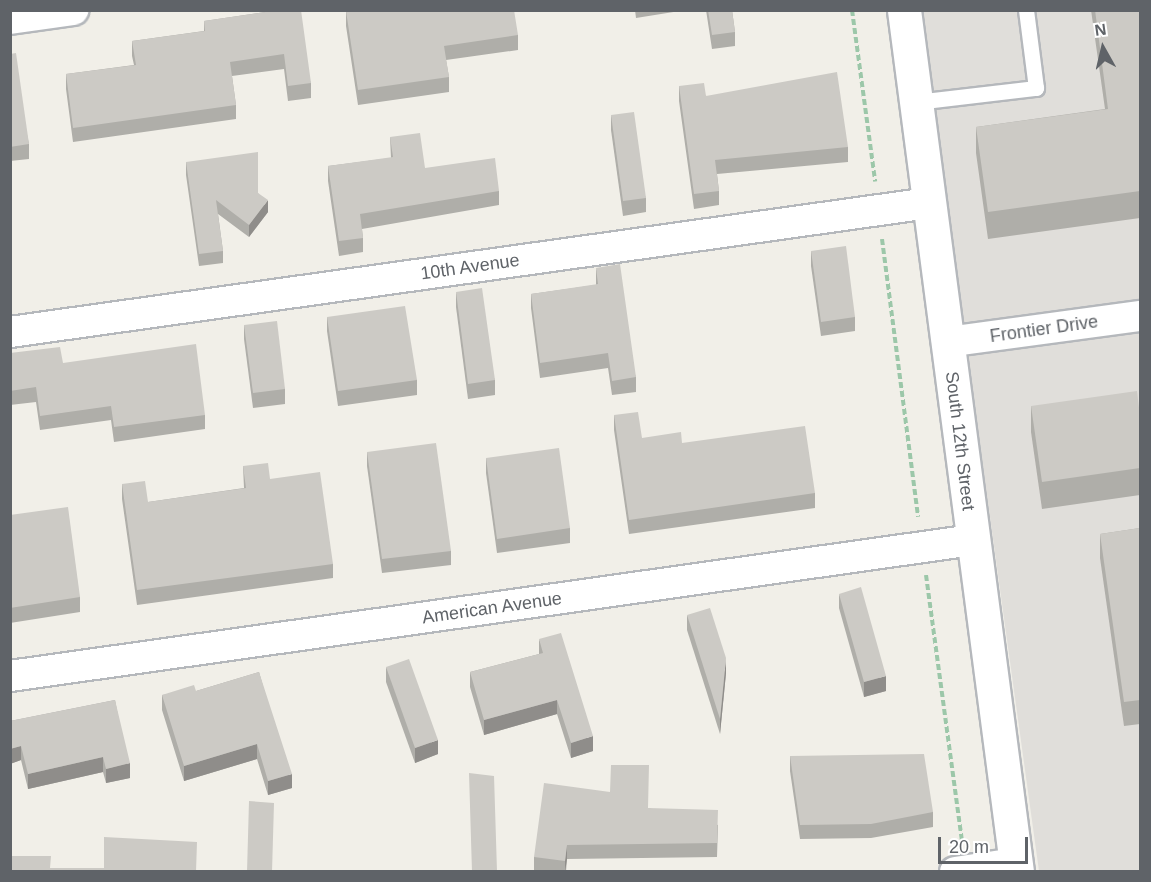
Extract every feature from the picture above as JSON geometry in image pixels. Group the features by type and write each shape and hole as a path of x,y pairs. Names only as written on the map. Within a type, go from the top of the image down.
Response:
{"street":[{"path":"10,19 73,10"},
{"name":"South 12th Street","path":"904,10 1017,867"},
{"name":"10th Avenue","path":"10,332 929,203"},
{"name":"Frontier Drive","path":"948,342 1140,316"},
{"name":"American Avenue","path":"10,676 973,540"},
{"path":"961,871 1017,867"}],"lane":[{"path":"916,102 1036,88 1026,10"}],"path":[{"path":"852,10 922,547 961,871"}],"shaded area":[{"path":"920,11 1140,11 1140,871 1039,871"}],"building":[{"path":"279,10 301,10 311,83 288,86 284,54 230,62 236,105 73,128 66,74 136,65 132,41 205,31 204,21"},
{"path":"514,10 518,35 444,46 449,77 358,90 346,11"},
{"path":"708,10 732,10 735,32 712,35"},
{"path":"1095,10 1140,10 1140,191 988,212 976,127 1108,109"},
{"path":"16,53 29,144 10,147 10,54"},
{"path":"837,72 848,147 715,160 719,191 694,194 679,86 704,83 706,96"},
{"path":"634,112 646,198 623,201 611,115"},
{"path":"420,133 425,168 495,158 499,191 360,214 363,238 339,241 328,166 393,157 390,137"},
{"path":"258,152 258,193 268,200 249,225 216,200 223,251 199,254 186,162"},
{"path":"846,246 855,317 821,322 811,251"},
{"path":"620,264 636,377 612,381 608,353 540,363 531,294 598,284 596,268"},
{"path":"482,288 495,380 468,384 456,292"},
{"path":"405,306 417,380 338,391 327,317"},
{"path":"277,321 285,389 253,393 244,325"},
{"path":"196,344 205,415 114,427 111,406 40,416 36,387 10,391 10,353 60,347 63,363"},
{"path":"1137,391 1140,416 1140,468 1042,482 1031,406"},
{"path":"638,412 642,438 681,432 682,443 805,426 815,493 629,520 614,415"},
{"path":"436,443 451,551 382,559 367,452"},
{"path":"559,448 570,528 497,539 486,458"},
{"path":"268,463 270,479 320,472 333,564 137,590 122,484 145,481 148,502 246,488 243,466"},
{"path":"68,507 80,597 10,608 10,515"},
{"path":"1140,528 1140,700 1124,702 1100,534"},
{"path":"861,587 886,676 864,682 839,594"},
{"path":"710,608 726,658 720,719 687,615"},
{"path":"561,633 593,736 571,743 557,700 484,720 470,672 543,653 539,639"},
{"path":"409,659 438,740 415,748 386,667"},
{"path":"259,672 292,774 268,781 257,744 184,766 162,695 194,685 196,691"},
{"path":"115,700 130,763 106,769 103,757 28,774 21,746 10,749 10,721"},
{"path":"924,754 933,812 871,824 800,825 790,756"},
{"path":"611,765 649,765 648,808 718,810 717,843 567,845 565,861 534,857 544,783 610,792"},
{"path":"469,773 494,776 497,872 472,872"},
{"path":"249,801 274,803 272,872 247,872"},
{"path":"104,837 197,842 196,872 10,872 10,856 51,856 50,868 104,868"}]}
